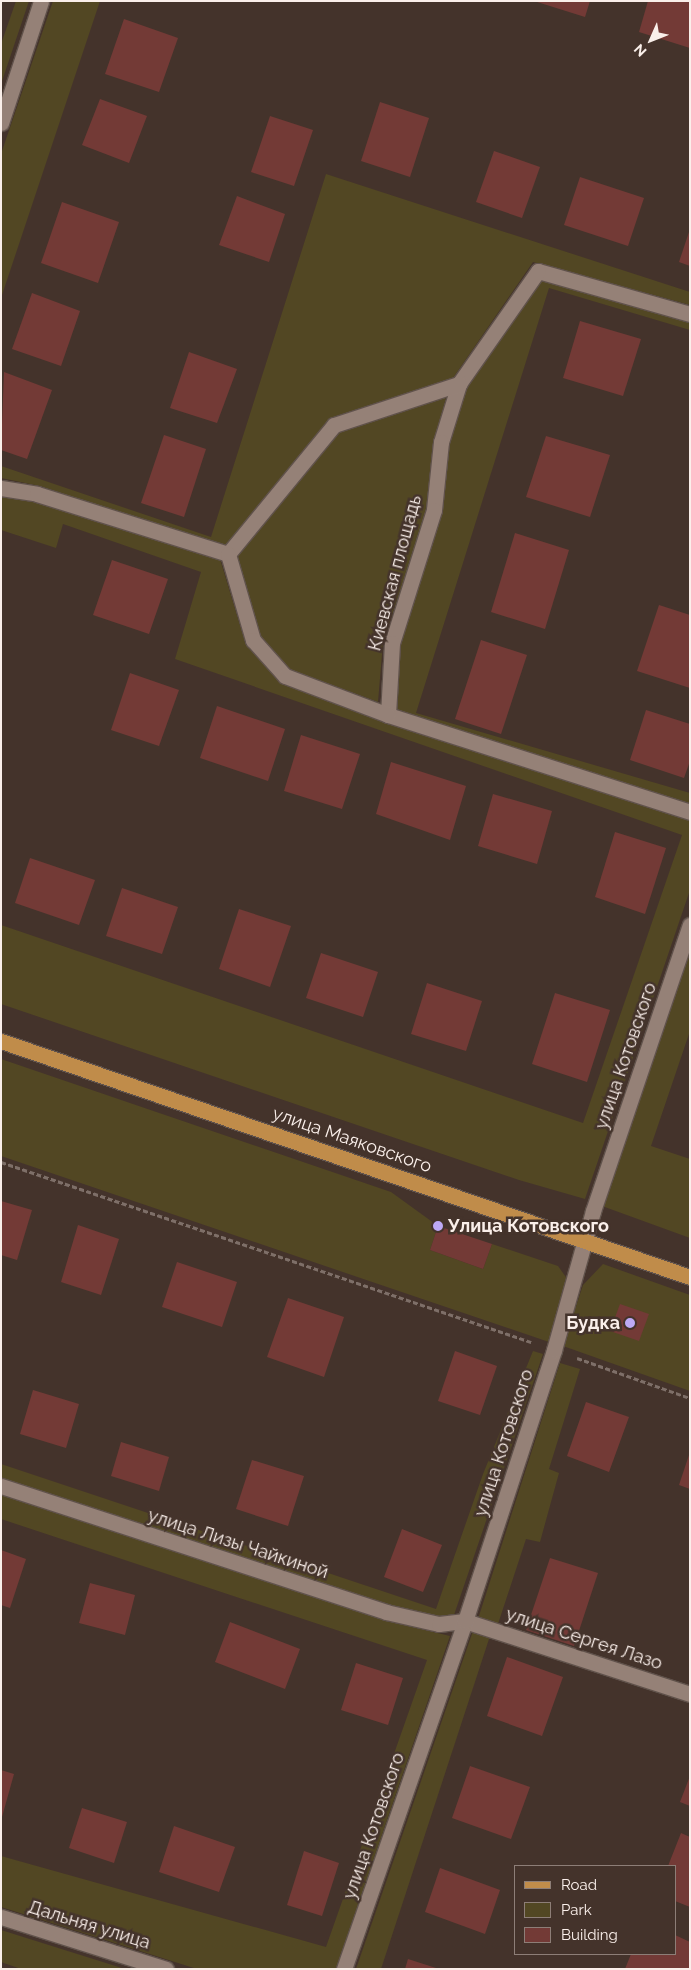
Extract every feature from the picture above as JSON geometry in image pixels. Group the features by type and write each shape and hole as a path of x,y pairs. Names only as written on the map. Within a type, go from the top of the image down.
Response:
{"main road":[{"name":"улица Маяковского","path":"1,1041 585,1239 690,1277"}],"street":[{"path":"1,122 41,1"},
{"name":"Киевская площадь","path":"388,715 392,643 434,510 442,442 459,384 538,271 690,314"},
{"path":"228,554 334,425 459,384"},
{"path":"1,488 37,494 228,554"},
{"path":"228,554 253,640 285,676 388,715 690,812"},
{"name":"улица Котовского","path":"344,1969 465,1621 554,1350 585,1239 690,926"},
{"name":"улица Лизы Чайкиной","path":"1,1486 386,1612 439,1624 465,1621"},
{"name":"улица Сергея Лазо","path":"465,1621 690,1694"},
{"name":"Дальняя улица","path":"1,1917 166,1969"}],"path":[{"path":"1,1162 690,1398"}],"green space":[{"path":"16,1 29,1 1,84 1,44"},
{"path":"53,1 100,1 1,298 1,154"},
{"path":"326,174 690,292 690,305 533,262 453,378 330,418 225,547 40,486 1,478 1,466 211,537"},
{"path":"540,280 690,321 690,330 549,288 416,713 690,793 690,804 393,711 398,647 446,446 465,387"},
{"path":"447,394 434,442 427,511 383,642 378,702 289,669 260,636 236,556 336,433"},
{"path":"1,495 36,501 220,559 246,645 280,682 387,722 690,819 690,890 585,1199 519,1180 1,1004 1,925 583,1123 682,835 175,659 201,572 63,524 56,548 1,530"},
{"path":"690,953 690,1031 651,1146 690,1159 690,1238 602,1206"},
{"path":"1,1059 391,1192 438,1226 430,1250 483,1269 492,1244 558,1266 568,1280 549,1342 1,1156"},
{"path":"603,1264 690,1295 690,1391 563,1346 583,1285"},
{"path":"533,1351 543,1354 454,1615 441,1618 391,1605 1,1478 1,1464 436,1609 483,1474"},
{"path":"560,1363 580,1369 549,1469 559,1473 540,1542 526,1539 498,1624 690,1686 478,1619"},
{"path":"1,1495 391,1622 450,1636 336,1969 197,1969 1,1907 1,1856 326,1947 427,1660 1,1519"},
{"path":"473,1631 490,1636 381,1969 356,1969"},
{"path":"1,1930 125,1969 21,1969 1,1962"}],"building":[{"path":"534,1 590,1 585,17"},
{"path":"648,1 690,1 690,48 639,32"},
{"path":"124,19 178,38 159,92 105,74"},
{"path":"100,99 147,116 129,163 82,145"},
{"path":"380,102 429,118 410,177 361,161"},
{"path":"270,116 313,130 294,186 251,172"},
{"path":"494,151 540,167 522,218 476,202"},
{"path":"580,177 644,198 628,246 564,225"},
{"path":"237,196 285,214 269,262 219,245"},
{"path":"62,202 119,222 98,283 41,263"},
{"path":"690,232 690,266 679,262"},
{"path":"32,293 80,311 61,366 12,349"},
{"path":"580,321 641,339 623,396 563,378"},
{"path":"189,352 237,369 217,423 170,408"},
{"path":"4,372 52,390 27,459 1,450"},
{"path":"164,435 206,449 184,517 141,503"},
{"path":"546,436 610,455 590,517 526,497"},
{"path":"515,533 569,550 545,629 491,612"},
{"path":"112,560 168,579 149,634 93,615"},
{"path":"659,605 690,615 690,688 637,671"},
{"path":"481,640 527,655 501,734 455,719"},
{"path":"130,673 179,690 159,746 111,730"},
{"path":"217,706 285,729 268,781 200,758"},
{"path":"646,710 690,724 690,761 684,778 630,760"},
{"path":"301,735 360,754 342,809 284,791"},
{"path":"391,762 466,786 450,840 376,814"},
{"path":"493,794 552,811 537,864 478,846"},
{"path":"615,832 666,848 645,914 595,897"},
{"path":"30,858 95,880 79,925 15,903"},
{"path":"122,888 178,907 162,954 106,936"},
{"path":"239,909 291,926 270,987 219,969"},
{"path":"321,953 378,972 363,1017 306,998"},
{"path":"427,983 482,1001 466,1051 411,1034"},
{"path":"555,993 610,1010 587,1082 532,1064"},
{"path":"1,1201 32,1210 17,1260 1,1255"},
{"path":"78,1225 119,1239 101,1295 61,1282"},
{"path":"438,1226 492,1244 483,1269 430,1250"},
{"path":"177,1262 237,1282 222,1327 162,1307"},
{"path":"288,1298 344,1317 324,1377 267,1357"},
{"name":"Будка","path":"620,1304 649,1314 639,1341 610,1331"},
{"path":"455,1351 497,1366 480,1415 438,1401"},
{"path":"33,1390 79,1404 66,1448 20,1434"},
{"path":"586,1402 629,1417 609,1472 567,1456"},
{"path":"121,1442 169,1457 159,1491 111,1476"},
{"path":"690,1455 690,1489 679,1485"},
{"path":"252,1460 304,1476 288,1526 236,1509"},
{"path":"402,1529 442,1545 423,1592 384,1577"},
{"path":"1,1550 26,1559 10,1608 1,1605"},
{"path":"550,1558 598,1573 574,1646 526,1630"},
{"path":"90,1583 135,1595 125,1635 79,1623"},
{"path":"230,1622 300,1649 285,1689 215,1662"},
{"path":"507,1657 563,1677 542,1736 487,1716"},
{"path":"356,1663 403,1678 388,1725 341,1710"},
{"path":"470,1766 530,1787 511,1839 452,1818"},
{"path":"1,1770 14,1774 2,1817 1,1817"},
{"path":"690,1776 690,1806 680,1802"},
{"path":"82,1808 127,1822 114,1863 69,1848"},
{"path":"174,1826 235,1847 219,1892 159,1872"},
{"path":"681,1833 690,1837 690,1907 676,1901 676,1865 668,1865"},
{"path":"304,1851 339,1863 322,1916 287,1905"},
{"path":"440,1868 500,1890 485,1934 425,1912"},
{"path":"676,1935 690,1942 689,1969 625,1969 631,1955 676,1955"},
{"path":"408,1959 436,1968 436,1969 405,1969"}],"place":[{"name":"Улица Котовского","path":"438,1226"},
{"name":"Будка","path":"630,1323"}]}
